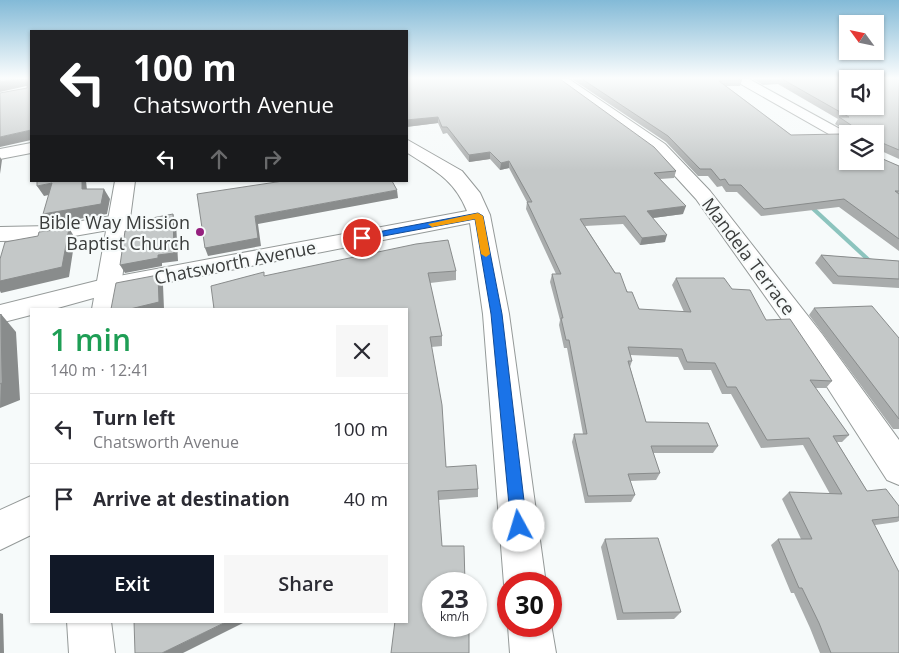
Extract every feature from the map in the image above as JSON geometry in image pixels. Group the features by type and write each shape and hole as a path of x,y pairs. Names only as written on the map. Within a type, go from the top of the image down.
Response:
{"street":[{"name":"Mandela Terrace","path":"604,109 659,148 703,194 812,341 899,469"},
{"path":"793,109 839,135"},
{"path":"408,145 455,176 470,193 478,216 496,314 524,572"},
{"path":"0,154 30,148"},
{"path":"107,297 125,182"},
{"name":"Chatsworth Avenue","path":"38,308 107,297 478,216"},
{"path":"0,234 51,234 118,222"},
{"name":"Chatsworth Avenue","path":"0,314 30,309"},
{"path":"0,531 30,515"},
{"path":"89,623 92,653"},
{"path":"531,637 533,653"}],"building":[{"path":"0,109 30,109 30,130 0,137"},
{"path":"408,109 602,109 654,147 676,171 654,173 686,206 647,211 667,235 642,238 625,216 580,219 615,273 620,273 627,292 632,292 639,309 691,312 676,278 724,278 732,289 750,290 766,320 790,319 832,381 810,380 849,435 833,436 867,491 886,489 899,506 899,517 872,520 899,572 899,653 831,653 819,623 802,588 799,588 778,539 812,539 789,492 842,494 809,438 767,440 736,387 727,387 715,363 687,362 682,349 628,347 632,361 628,361 646,422 708,423 718,446 651,446 660,473 628,474 635,495 588,496 574,434 587,434 569,340 566,340 561,318 563,318 552,274 561,274 527,202 532,202 509,161 501,163 490,152 469,155 447,127 442,127 438,117 408,120"},
{"path":"628,109 757,109 791,135 839,134 839,170 884,170 884,159 899,166 899,191 895,191 899,194 899,239 844,199 764,209 741,185 729,185 725,179 720,180 711,169 700,169 668,136"},
{"path":"884,109 899,109 899,150 884,144 884,125 851,125 839,117 849,117 845,115 884,115"},
{"path":"37,182 82,182 82,189 104,189 101,204 43,214 52,183 37,186"},
{"path":"276,182 393,182 397,190 255,216 258,238 205,248 197,194"},
{"path":"173,214 174,253 158,255 158,258 120,265 125,231 141,227 142,220"},
{"path":"69,228 62,267 0,281 0,259 5,242 38,236 39,232"},
{"path":"448,240 456,271 428,273 442,336 430,337 442,405 446,467 476,465 478,489 438,491 442,546 464,546 465,572 422,572 422,637 469,637 469,653 391,653 395,623 408,623 408,308 214,308 211,286 264,272 264,276 416,244"},
{"path":"821,255 899,261 899,279 838,276"},
{"path":"158,275 159,302 134,308 111,308 116,283"},
{"path":"872,306 899,338 899,419 814,308"},
{"path":"0,315 2,383 0,384"},
{"path":"658,538 681,612 623,613 605,539"},
{"path":"134,623 224,623 162,653 135,653"}],"waterway":[{"path":"808,204 873,264"}],"slow traffic":[{"path":"432,224 478,216 486,254"}],"place":[{"name":"Bible Way Mission Baptist Church","path":"200,232"}],"route":[{"path":"362,238 478,216 496,314 519,526"}]}
